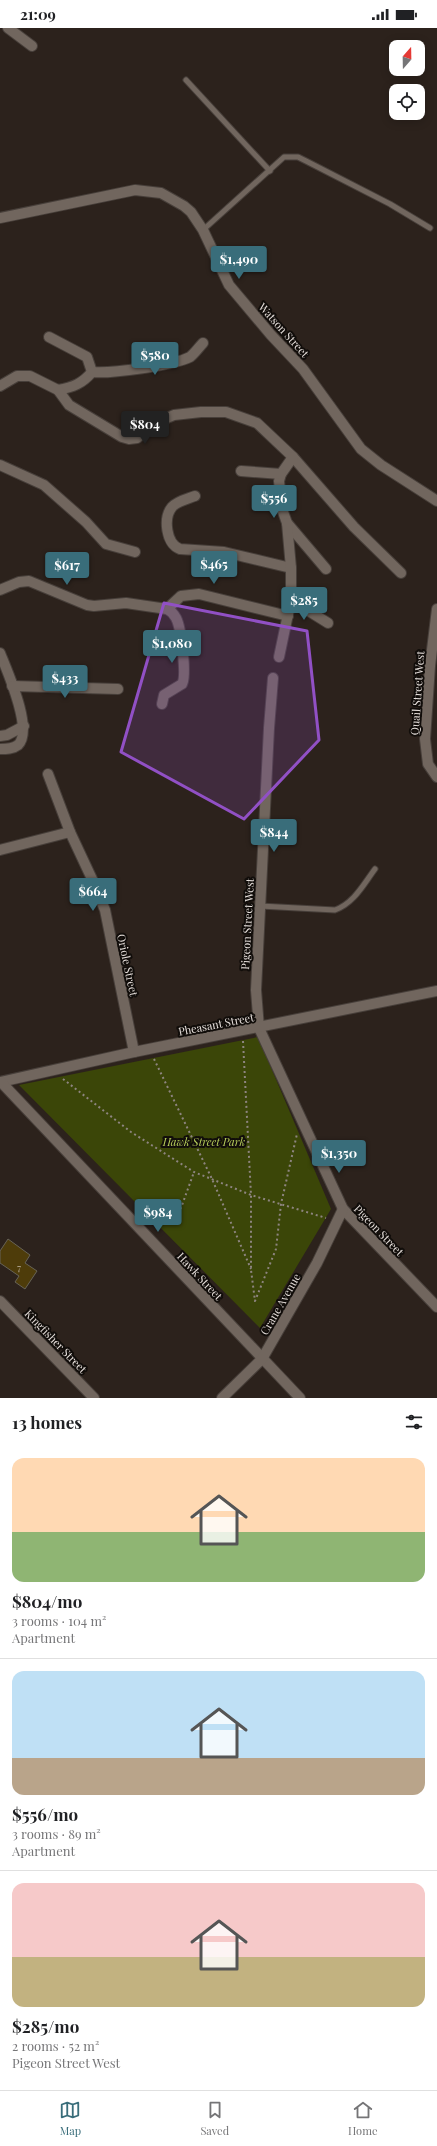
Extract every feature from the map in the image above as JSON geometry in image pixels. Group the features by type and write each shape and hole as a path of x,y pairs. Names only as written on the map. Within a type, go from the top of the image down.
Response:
{"street":[{"path":"8,28 32,46"},
{"name":"Watson Street","path":"0,218 123,192 148,190 161,193 184,206 191,212 202,230 229,285 271,335 303,369 361,449 381,465 437,501"},
{"path":"49,337 87,357 92,372"},
{"path":"58,390 79,384 92,372 110,373 182,360 193,355 203,343"},
{"path":"0,386 17,376 24,374 58,390 69,405 122,437 129,439 137,438 158,422 174,415 201,412 226,412 257,423 293,457 354,527 401,573"},
{"path":"279,658 291,600 292,568 287,523 278,488 281,474 293,457"},
{"path":"0,465 44,485 86,522 106,544 135,552"},
{"path":"241,471 281,474"},
{"path":"194,496 175,504 169,512 168,534 174,546 180,549 224,552 292,568"},
{"path":"287,523 326,569"},
{"path":"0,590 19,582 29,582 87,605 94,606 126,603 167,609 173,613 178,622 184,674 182,684 164,695 162,704"},
{"path":"167,609 181,596 199,594 288,616"},
{"path":"291,600 328,623"},
{"name":"Quail Street West","path":"437,608 434,665 426,754 430,768 437,777"},
{"path":"0,653 24,726 24,733 19,744 14,747 0,749"},
{"name":"Pigeon Street West","path":"259,1028 256,990 273,678"},
{"path":"12,686 118,689"},
{"path":"0,736 7,735 24,726"},
{"name":"Oriole Street","path":"48,774 70,832 92,878 105,910 134,1052"},
{"path":"0,850 70,832"},
{"name":"Pheasant Street","path":"0,1082 134,1052 437,991"},
{"name":"Pigeon Street","path":"259,1028 343,1209 437,1307"},
{"name":"Hawk Street","path":"0,1082 300,1398"},
{"name":"Crane Avenue","path":"222,1398 262,1359 317,1263 343,1209"},
{"name":"Kingfisher Street","path":"0,1301 94,1398"}],"lane":[{"path":"186,80 270,171"},
{"path":"202,230 284,157 298,157 390,204 430,228"},
{"path":"260,906 336,910 345,906 352,900 375,869"}],"path":[{"path":"243,1031 251,1195 251,1270 255,1301 276,1249 281,1204 300,1118"},
{"path":"150,1049 212,1179 251,1270"},
{"path":"52,1070 131,1132 194,1172 251,1195 337,1222"},
{"path":"136,1226 181,1208 194,1172"}],"highlighted area":[{"path":"164,603 307,631 319,740 244,819 121,752"}],"green space":[{"name":"Hawk Street Park","path":"258,1037 331,1209 260,1328 19,1085"}],"building":[{"path":"8,1239 30,1255 25,1263 37,1271 25,1289 15,1282 19,1276 0,1263 0,1251"}]}
